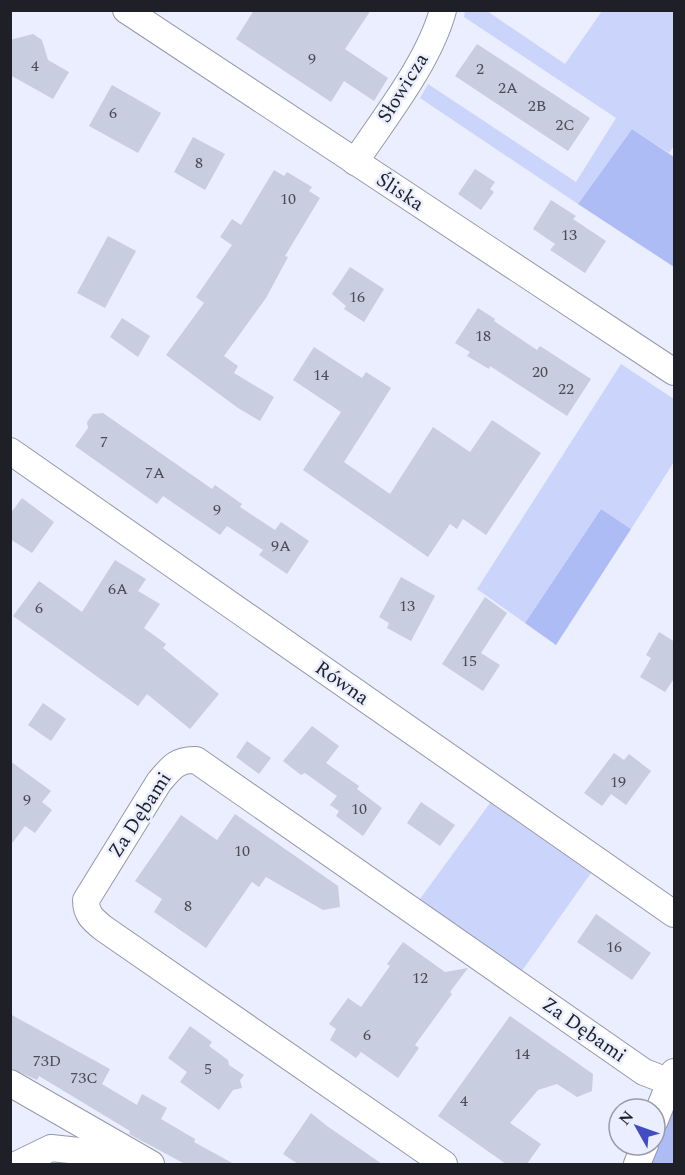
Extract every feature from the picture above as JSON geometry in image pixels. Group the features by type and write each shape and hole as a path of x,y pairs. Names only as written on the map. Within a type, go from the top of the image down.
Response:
{"street":[{"name":"Śliska","path":"126,10 675,372"},
{"name":"Słowicza","path":"355,162 411,78 428,48 439,12"},
{"name":"Równa","path":"10,451 675,915"},
{"name":"Za Dębami","path":"444,1164 103,928 89,916 86,910 86,900 159,782 173,765 184,759 196,760 644,1072 672,1077"},
{"path":"664,1097 672,1077"},
{"path":"10,1083 151,1164"},
{"path":"18,1164 51,1148 107,1154 128,1164"}],"shaded area":[{"path":"465,11 487,11 565,64 602,11 674,11 674,146 669,153 632,129 578,204 420,98 428,84 576,182 616,118 464,17"},
{"path":"632,129 674,157 674,267 578,204"},
{"path":"621,364 674,399 674,462 631,529 601,509 525,623 477,589"},
{"path":"601,509 631,529 556,645 525,623"},
{"path":"490,803 591,873 519,975 417,903"},
{"path":"674,1095 674,1164 647,1164 650,1157 667,1157 667,1113"}],"building":[{"path":"254,10 371,10 345,49 388,78 374,101 344,81 331,102 236,39"},
{"path":"33,34 42,40 48,60 69,72 53,99 10,75 10,40"},
{"path":"477,44 590,118 568,151 455,76"},
{"path":"112,85 161,113 138,153 89,126"},
{"path":"193,137 225,154 205,190 174,172"},
{"path":"475,169 495,182 490,189 494,192 481,210 458,194"},
{"path":"274,170 284,176 287,172 312,187 309,191 320,198 285,256 288,257 266,298 224,356 238,366 234,373 274,397 260,421 238,408 166,355 204,303 196,297 232,245 220,237 232,219 241,225"},
{"path":"551,200 576,216 573,219 606,241 585,273 550,250 555,244 533,229"},
{"path":"108,236 136,251 105,308 77,293"},
{"path":"350,267 384,289 364,322 344,309 346,306 332,294"},
{"path":"478,308 537,350 540,346 591,379 567,416 490,366 489,369 467,356 470,352 455,343"},
{"path":"122,318 150,336 138,357 110,337"},
{"path":"314,347 362,378 366,372 391,388 344,462 390,494 433,427 470,452 492,420 541,453 486,535 463,519 457,529 450,524 428,557 303,470 341,412 293,380"},
{"path":"103,413 212,489 215,485 242,504 240,507 275,530 281,522 309,541 287,574 259,555 263,550 227,526 220,535 163,496 157,504 75,446 88,428 87,422 93,414"},
{"path":"22,498 54,522 32,553 10,539 10,514"},
{"path":"115,560 146,579 138,591 160,604 144,628 166,644 163,648 219,694 190,729 147,694 138,706 13,616 39,581 82,612"},
{"path":"401,577 435,596 411,641 387,628 389,623 379,617"},
{"path":"485,597 507,613 481,653 500,665 483,691 442,664"},
{"path":"659,632 675,642 675,677 665,692 640,677 651,658 646,655"},
{"path":"43,703 66,719 51,741 28,725"},
{"path":"312,726 339,746 326,763 359,786 357,789 382,808 363,836 336,816 339,811 330,805 337,796 305,773 301,775 283,761"},
{"path":"247,741 271,758 259,774 236,757"},
{"path":"614,753 624,760 629,754 651,771 626,805 611,794 602,806 584,793"},
{"path":"10,761 51,791 42,802 52,810 35,833 25,826 10,846"},
{"path":"421,802 455,825 440,846 407,823"},
{"path":"235,814 338,886 340,907 323,910 266,877 259,887 252,882 206,948 154,912 162,899 135,881 181,815 217,840"},
{"path":"596,914 651,953 632,980 577,942"},
{"path":"403,942 445,972 468,968 415,1045 419,1048 398,1078 361,1052 356,1058 330,1040 336,1029 329,1024 348,998 361,1007 390,966 387,964"},
{"path":"10,1014 110,1069 102,1084 137,1105 142,1094 167,1108 161,1119 195,1139 194,1142 234,1164 185,1164 129,1134 130,1131 39,1076 37,1080 10,1068"},
{"path":"510,1016 593,1074 592,1091 577,1097 557,1084 538,1090 510,1123 541,1144 527,1164 506,1164 438,1116"},
{"path":"190,1026 212,1042 209,1046 228,1060 229,1065 244,1075 240,1080 242,1088 233,1090 219,1110 180,1082 187,1072 168,1058"},
{"path":"311,1113 382,1164 298,1164 283,1154"}]}
